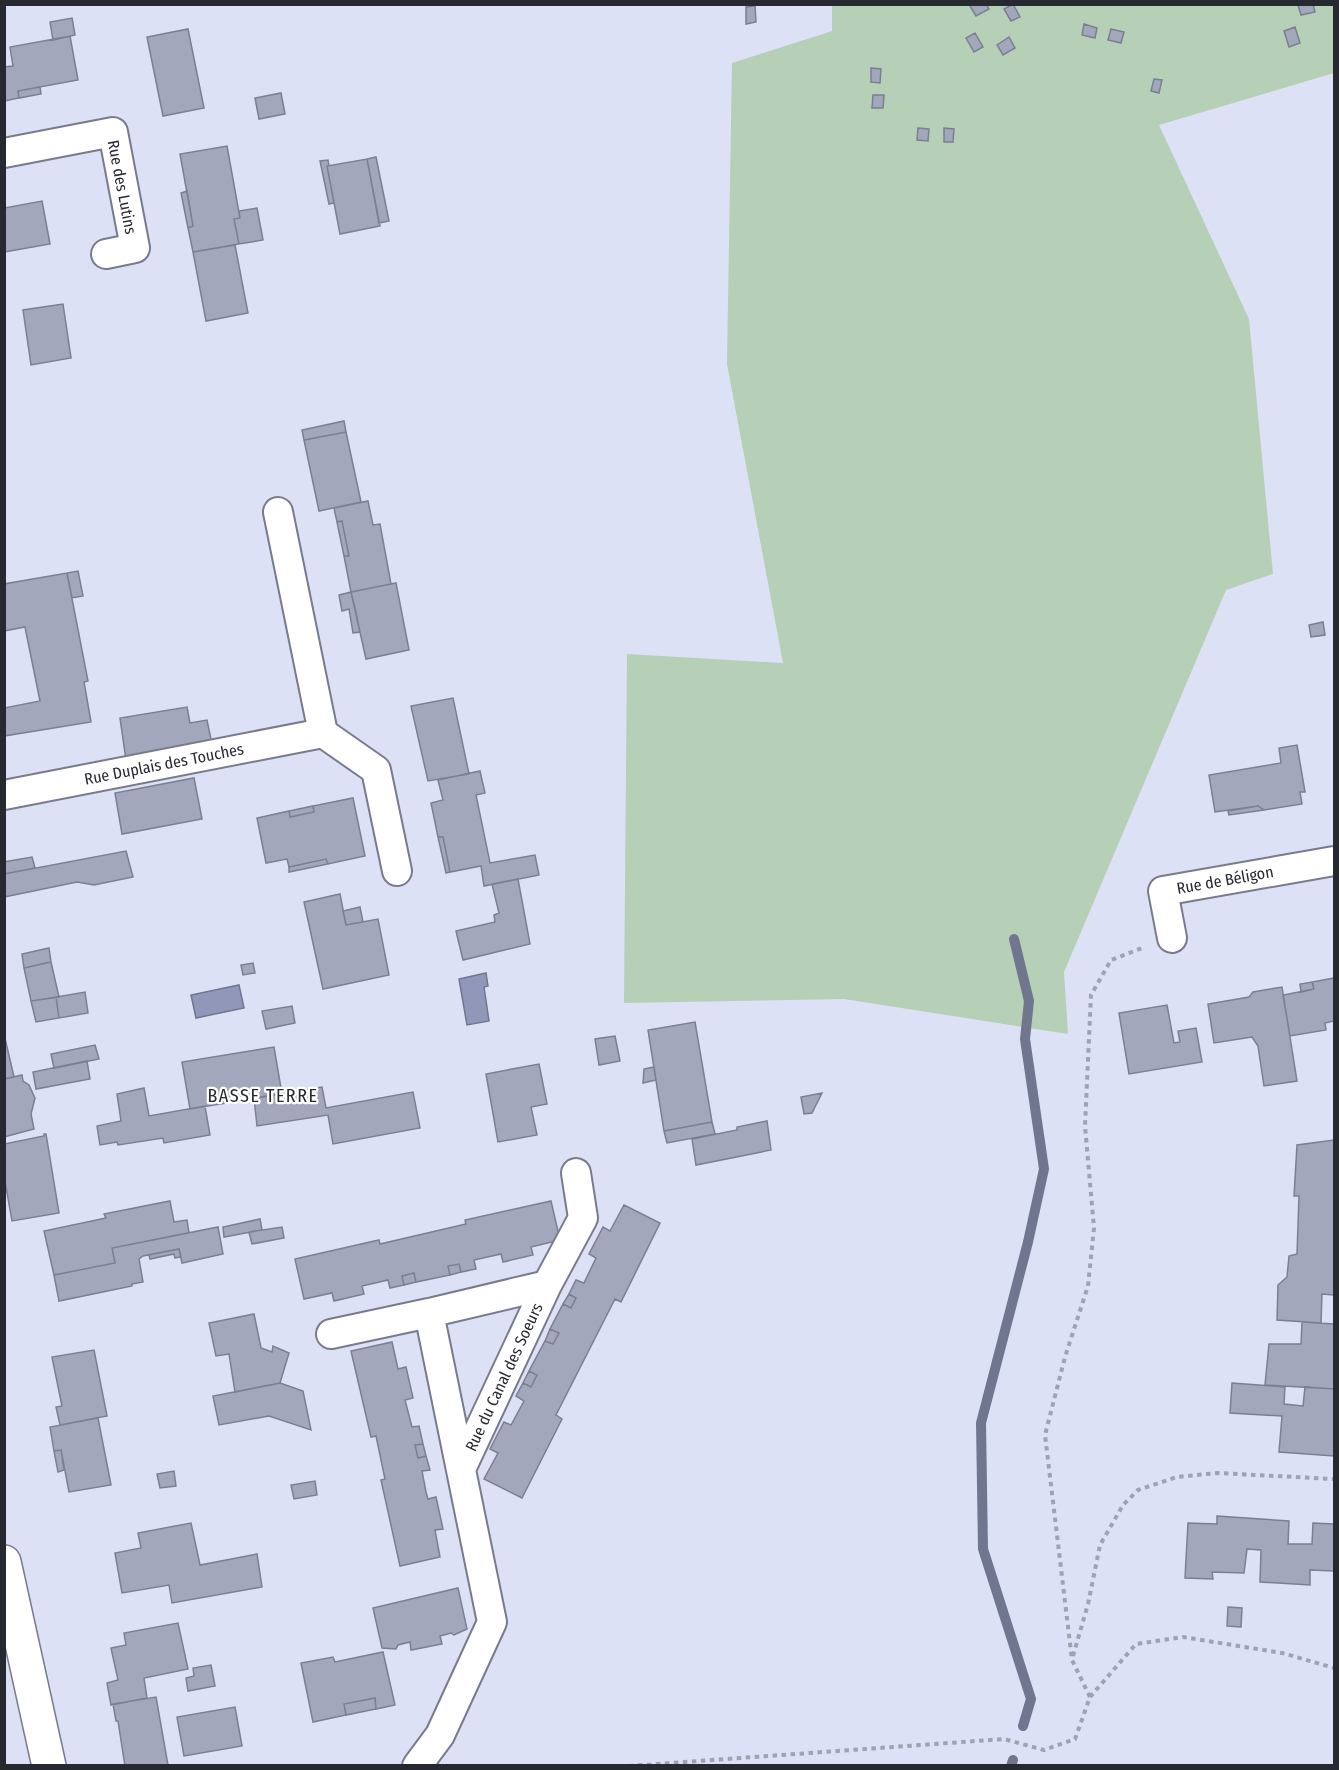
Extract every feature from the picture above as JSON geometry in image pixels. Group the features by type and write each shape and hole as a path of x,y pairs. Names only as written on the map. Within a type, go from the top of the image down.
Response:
{"street":[{"name":"Rue des Lutins","path":"4,153 113,132 135,248 106,254"},
{"path":"278,512 323,733 376,770 397,871"},
{"name":"Rue Duplais des Touches","path":"4,795 323,733"},
{"name":"Rue de Béligon","path":"1172,938 1163,891 1335,861"},
{"name":"Rue du Canal des Soeurs","path":"460,1469 547,1285 583,1218 576,1173"},
{"name":"Rue du Canal des Soeurs","path":"331,1334 547,1285"},
{"name":"Rue du Canal des Soeurs","path":"417,1766 440,1735 492,1623 429,1313"},
{"path":"4,1562 49,1766"}],"path":[{"path":"1089,1697 1072,1660 1044,1435 1065,1357 1088,1286 1094,1228 1085,1126 1091,995 1111,960 1172,938"},
{"path":"1072,1660 1088,1604 1100,1545 1123,1505 1138,1490 1177,1477 1217,1473 1335,1479"},
{"path":"629,1766 1004,1739 1044,1750 1075,1739 1089,1697 1136,1644 1183,1637 1282,1653 1335,1668"}],"green space":[{"path":"832,5 1334,5 1334,73 1159,125 1249,319 1273,574 1226,590 1064,972 1068,1034 844,999 624,1003 627,654 783,663 727,364 732,63 832,31"}],"water":[{"path":"486,973 488,986 484,987 489,1021 467,1025 459,979"},
{"path":"239,985 244,1008 196,1018 191,995"}],"building":[{"path":"986,4 989,9 976,16 970,6"},
{"path":"1013,4 1020,17 1011,21 1004,9"},
{"path":"1313,4 1315,12 1301,15 1298,5"},
{"path":"755,6 756,22 746,24 746,7"},
{"path":"72,18 75,35 53,40 50,22"},
{"path":"1084,24 1097,28 1095,38 1082,35"},
{"path":"1295,27 1300,43 1289,47 1284,31"},
{"path":"188,29 204,108 163,116 147,37"},
{"path":"1111,29 1124,32 1121,43 1108,40"},
{"path":"975,33 983,47 974,52 966,38"},
{"path":"70,36 78,80 18,91 19,98 4,101 4,67 13,66 10,47"},
{"path":"1009,37 1015,48 1003,55 997,45"},
{"path":"871,68 881,69 880,83 871,82"},
{"path":"1154,79 1162,80 1159,93 1151,91"},
{"path":"40,87 41,94 19,98 18,91"},
{"path":"281,93 285,114 259,119 255,98"},
{"path":"873,95 884,95 883,108 872,108"},
{"path":"918,128 929,129 928,141 917,140"},
{"path":"944,128 954,129 953,142 944,142"},
{"path":"227,146 240,218 234,219 239,244 193,252 188,228 193,226 180,154"},
{"path":"376,157 389,221 379,223 367,159"},
{"path":"367,159 380,226 340,234 327,166"},
{"path":"328,160 329,166 327,166 334,203 329,204 320,161"},
{"path":"187,191 193,226 188,228 181,193"},
{"path":"42,201 50,244 4,252 4,208"},
{"path":"257,208 263,240 239,244 234,219 240,218 239,211"},
{"path":"235,245 248,313 206,321 193,252"},
{"path":"63,304 71,358 31,365 23,310"},
{"path":"344,421 346,432 304,440 302,430"},
{"path":"346,432 361,502 319,511 304,440"},
{"path":"368,501 373,525 380,524 391,584 351,592 344,556 349,556 342,521 337,522 334,508"},
{"path":"342,521 349,556 344,556 337,522"},
{"path":"78,571 83,596 72,598 67,573"},
{"path":"67,573 88,681 84,682 91,722 4,736 4,708 40,701 25,627 4,631 4,584"},
{"path":"396,583 409,650 366,659 351,592"},
{"path":"351,592 360,632 353,633 349,609 342,611 339,595"},
{"path":"1323,622 1325,635 1311,637 1309,625"},
{"path":"453,698 469,774 428,781 411,706"},
{"path":"187,707 190,723 207,720 212,744 126,760 120,718"},
{"path":"1297,745 1305,792 1300,792 1302,804 1264,810 1258,806 1215,812 1209,775 1281,763 1279,748"},
{"path":"480,771 485,793 476,795 490,863 535,855 539,875 484,886 481,866 450,872 443,837 438,837 431,803 443,800 438,780"},
{"path":"194,778 202,819 122,834 115,793"},
{"path":"353,798 365,856 328,864 326,859 289,867 287,859 266,863 257,818 289,811 290,817 314,812 313,806"},
{"path":"313,806 314,812 290,817 289,811"},
{"path":"1258,806 1264,810 1229,815 1228,811"},
{"path":"438,837 443,837 450,872 446,873"},
{"path":"126,851 133,877 94,885 77,882 4,897 4,874"},
{"path":"32,857 35,868 4,874 4,862"},
{"path":"326,859 328,864 289,872 289,867"},
{"path":"518,879 530,944 463,960 456,931 495,922 494,915 499,913 492,884"},
{"path":"340,894 346,925 378,919 389,975 323,989 304,902"},
{"path":"360,907 363,922 346,925 343,911"},
{"path":"49,948 51,962 24,968 22,954"},
{"path":"51,962 59,997 31,1001 24,968"},
{"path":"253,963 255,973 243,975 241,965"},
{"path":"1334,978 1334,1021 1325,1023 1326,1030 1290,1036 1283,995 1314,989 1312,982"},
{"path":"1312,982 1314,989 1301,992 1300,984"},
{"path":"1282,987 1297,1081 1264,1086 1258,1046 1252,1037 1214,1043 1208,1004 1249,997 1253,992"},
{"path":"85,992 88,1013 59,1018 56,997"},
{"path":"56,997 59,1018 36,1022 31,1001"},
{"path":"1167,1005 1174,1043 1180,1042 1178,1031 1196,1028 1202,1062 1129,1074 1119,1013"},
{"path":"292,1006 295,1023 266,1029 262,1011"},
{"path":"695,1022 712,1122 664,1131 648,1030"},
{"path":"4,1034 14,1077 4,1079"},
{"path":"615,1036 620,1061 599,1065 595,1039"},
{"path":"95,1045 99,1059 54,1068 51,1054"},
{"path":"274,1047 282,1094 190,1109 182,1062"},
{"path":"87,1061 90,1079 36,1089 33,1072"},
{"path":"539,1064 547,1104 531,1107 537,1135 498,1142 486,1074"},
{"path":"654,1067 656,1080 643,1083 644,1069"},
{"path":"22,1075 23,1081 29,1085 35,1098 31,1114 34,1129 4,1137 4,1079"},
{"path":"322,1087 326,1108 413,1092 420,1128 333,1144 328,1115 257,1126 254,1098"},
{"path":"144,1088 149,1116 205,1106 210,1135 164,1143 163,1138 118,1145 117,1142 100,1145 97,1126 121,1121 117,1094"},
{"path":"822,1093 812,1113 804,1114 801,1097"},
{"path":"767,1121 771,1150 696,1165 692,1139"},
{"path":"712,1122 715,1134 667,1143 664,1131"},
{"path":"46,1134 59,1213 12,1221 4,1176 4,1144 44,1136"},
{"path":"1334,1140 1334,1295 1322,1294 1321,1323 1277,1320 1278,1285 1287,1277 1289,1256 1297,1254 1299,1196 1294,1196 1297,1145"},
{"path":"170,1201 174,1222 187,1220 189,1233 112,1248 115,1263 54,1275 44,1231 106,1218 104,1214"},
{"path":"551,1201 560,1240 531,1247 533,1255 503,1262 501,1254 474,1260 476,1269 461,1272 459,1264 448,1266 450,1275 416,1282 414,1273 402,1276 404,1285 390,1288 388,1280 362,1286 364,1294 334,1301 332,1293 304,1299 295,1259 379,1240 380,1244 466,1224 465,1220"},
{"path":"624,1205 660,1223 621,1302 615,1299 556,1415 562,1419 522,1498 484,1479 498,1453 490,1449 504,1422 511,1425 524,1401 516,1396 523,1383 531,1387 537,1375 529,1371 545,1341 553,1344 559,1333 550,1329 563,1304 571,1308 576,1298 569,1294 576,1280 584,1283 596,1258 589,1254 603,1227 610,1231"},
{"path":"260,1219 262,1230 224,1237 223,1227"},
{"path":"218,1227 223,1254 182,1263 179,1249 143,1256 139,1259 143,1282 59,1301 54,1275 115,1263 112,1248"},
{"path":"282,1227 284,1238 252,1244 249,1232"},
{"path":"179,1249 181,1257 175,1258 174,1254 150,1259 149,1255"},
{"path":"459,1264 461,1272 450,1275 448,1266"},
{"path":"414,1273 416,1282 404,1285 402,1276"},
{"path":"569,1294 576,1298 571,1308 563,1304"},
{"path":"254,1314 261,1348 272,1352 273,1346 289,1353 280,1383 235,1392 229,1354 216,1356 209,1323"},
{"path":"1302,1322 1334,1324 1334,1389 1265,1385 1269,1344 1301,1344"},
{"path":"550,1329 559,1333 553,1344 545,1341"},
{"path":"392,1342 398,1369 406,1367 413,1398 405,1400 412,1427 419,1426 423,1444 415,1445 418,1458 426,1456 430,1470 422,1471 426,1492 428,1499 436,1497 443,1529 435,1530 440,1557 400,1566 381,1480 385,1479 376,1436 371,1437 351,1351"},
{"path":"94,1350 107,1416 60,1425 56,1407 62,1406 52,1357"},
{"path":"529,1371 537,1375 531,1387 523,1383"},
{"path":"280,1383 303,1391 311,1430 269,1416 219,1425 213,1396"},
{"path":"1232,1383 1285,1387 1284,1404 1303,1406 1305,1387 1334,1389 1334,1456 1279,1452 1282,1416 1230,1413"},
{"path":"98,1418 111,1485 69,1492 61,1450 54,1451 50,1427"},
{"path":"423,1444 426,1456 418,1458 415,1445"},
{"path":"61,1450 64,1470 58,1472 54,1451"},
{"path":"174,1471 176,1486 160,1488 157,1474"},
{"path":"315,1481 317,1495 294,1499 291,1485"},
{"path":"1217,1516 1289,1521 1288,1544 1312,1544 1313,1523 1334,1524 1334,1571 1310,1570 1310,1585 1260,1582 1261,1550 1247,1549 1244,1573 1212,1572 1213,1579 1185,1578 1188,1523 1217,1524"},
{"path":"191,1523 200,1565 257,1554 262,1587 172,1603 169,1585 122,1593 115,1553 141,1548 138,1533"},
{"path":"458,1588 467,1629 454,1635 451,1633 440,1636 442,1644 411,1650 410,1642 398,1645 396,1649 382,1648 373,1608"},
{"path":"1228,1607 1242,1608 1241,1627 1227,1626"},
{"path":"178,1623 188,1669 144,1678 147,1698 111,1705 107,1683 118,1680 111,1648 126,1645 124,1633"},
{"path":"383,1652 395,1705 376,1709 375,1698 344,1704 346,1715 313,1722 301,1663 333,1657 335,1662"},
{"path":"211,1665 215,1686 188,1691 186,1678 194,1676 193,1668"},
{"path":"156,1697 168,1765 125,1766 113,1704"},
{"path":"375,1698 376,1709 346,1715 344,1704"},
{"path":"235,1707 242,1746 184,1756 177,1717"}],"waterway":[{"path":"1014,939 1029,1001 1025,1039 1044,1169 1028,1242 981,1423 983,1549 1031,1699 1023,1726"},
{"path":"1011,1766 1013,1760"}],"district":[{"name":"BASSE TERRE","path":"263,1096"}]}
